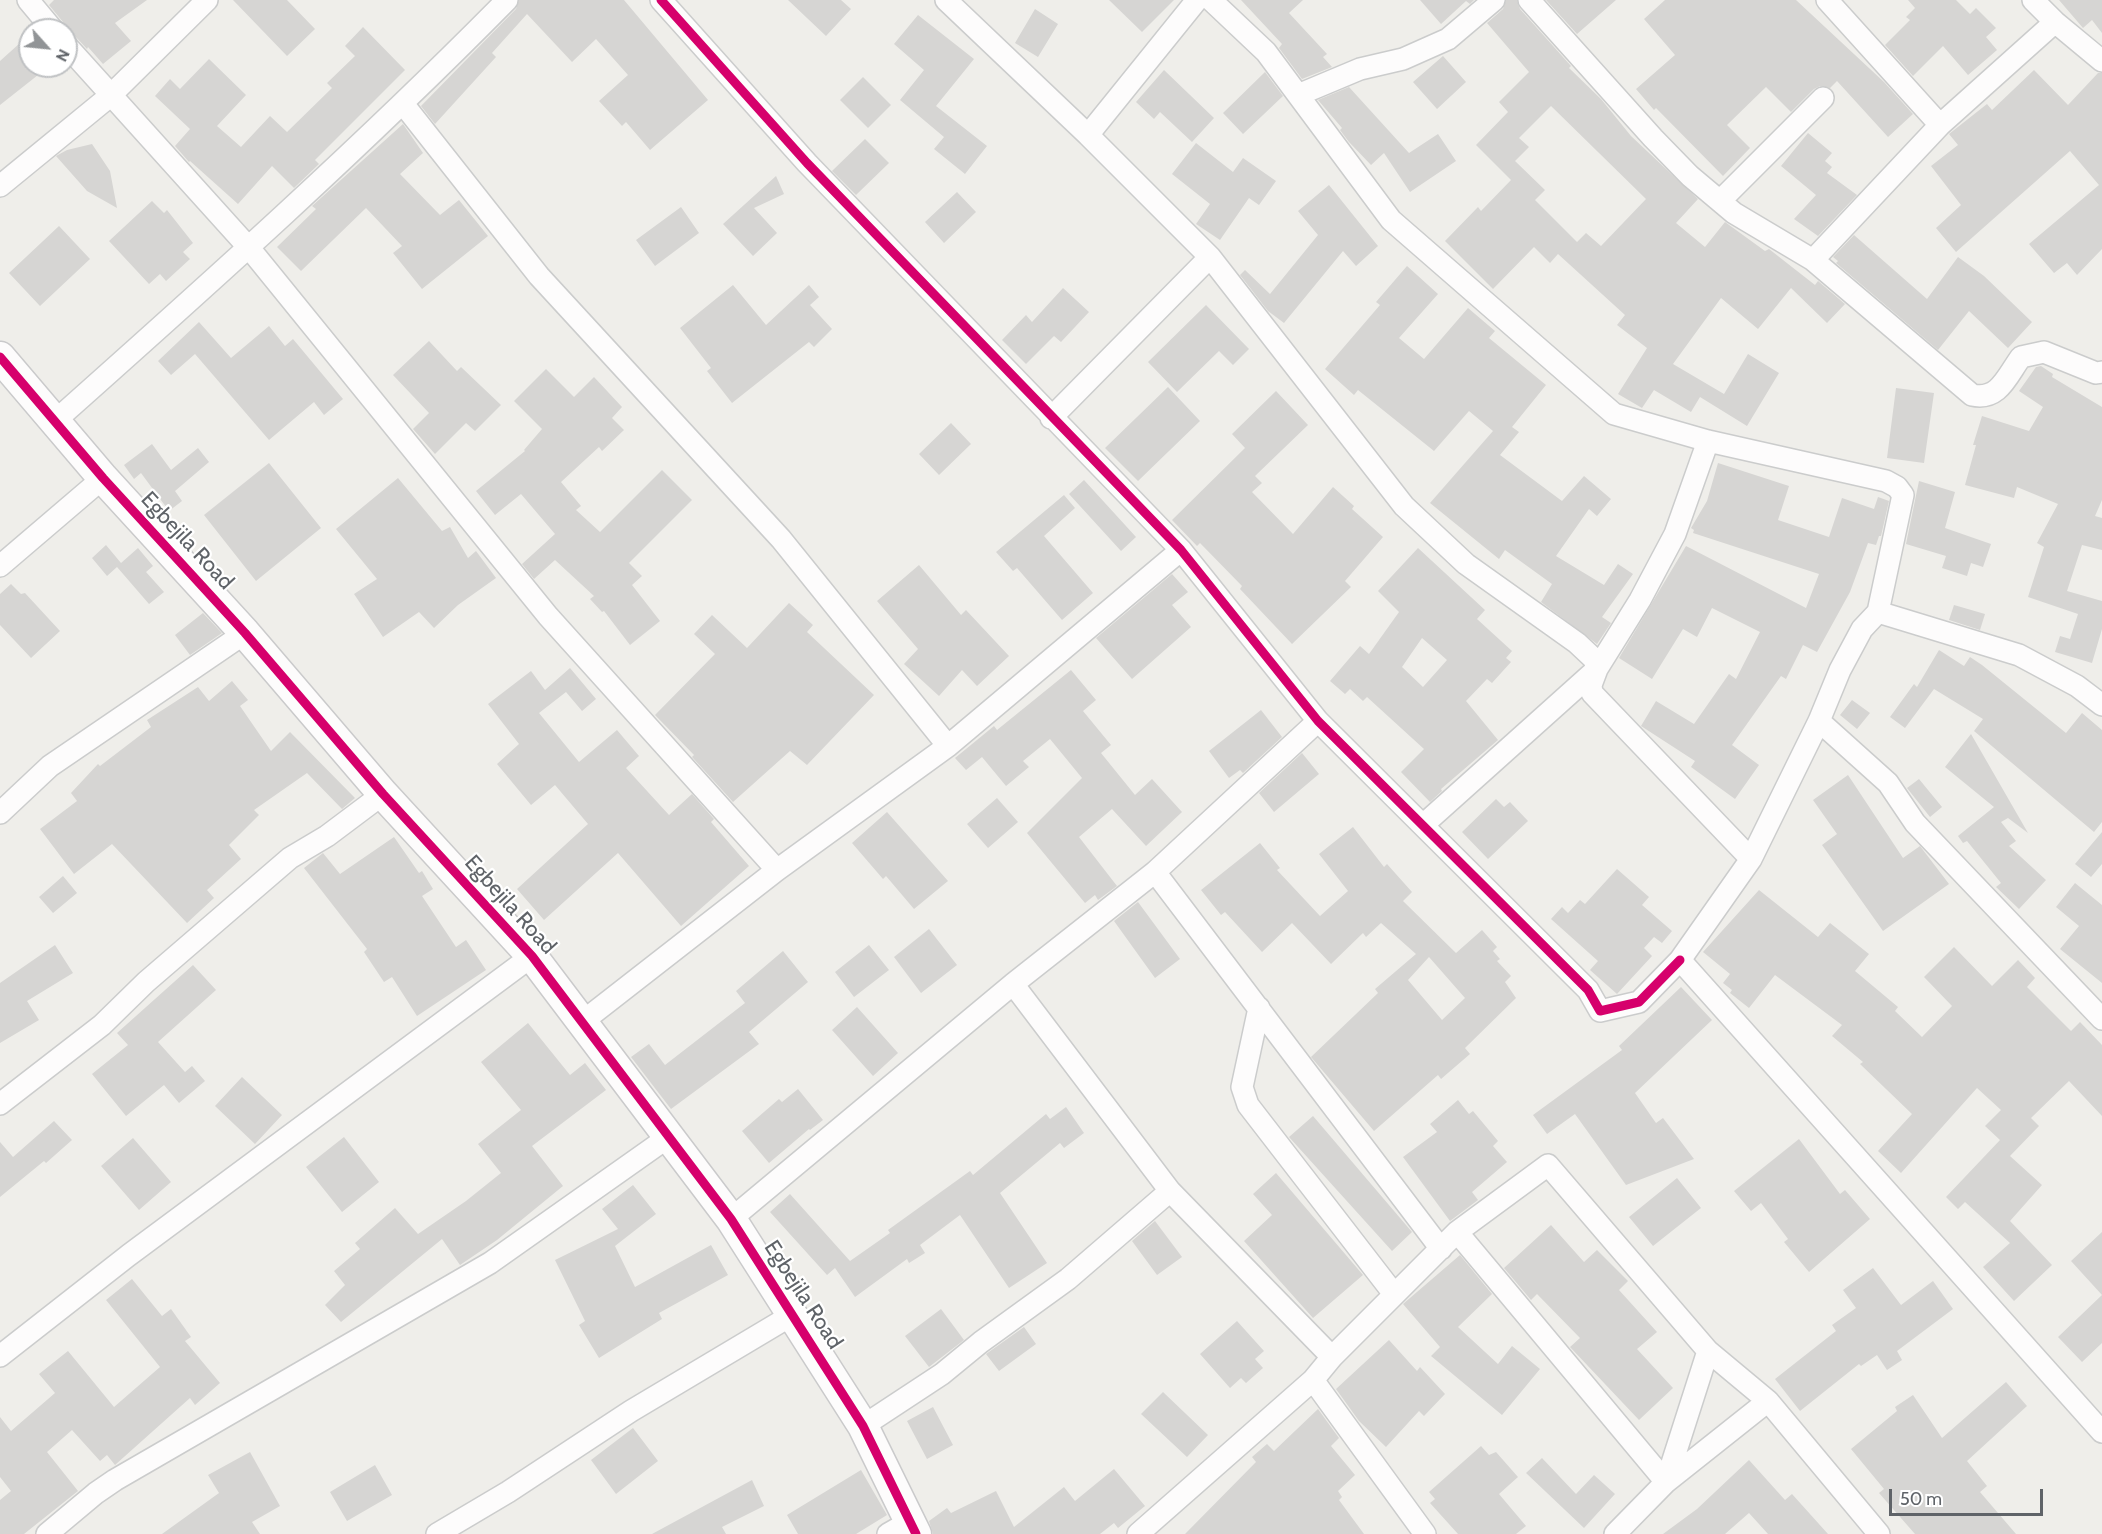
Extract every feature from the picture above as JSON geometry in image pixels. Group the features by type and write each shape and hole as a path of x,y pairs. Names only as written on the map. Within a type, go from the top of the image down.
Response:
{"street":[{"path":"28,0 43,18"},
{"path":"0,186 110,96 207,0"},
{"path":"55,421 250,249 404,105 507,0"},
{"path":"661,0 807,163 1181,550 1318,721 1588,990 1600,1011 1639,1002 1680,960 1751,859 1819,721 1840,670 1862,629 1878,612 1903,495 1897,487 1886,481 1708,441 1614,414 1391,220 1266,52 1211,0"},
{"path":"946,0 1088,135 1210,257 1404,506 1466,564 1577,643 1594,659 1597,669"},
{"path":"1088,135 1197,0"},
{"path":"1298,95 1360,69 1403,59 1448,39 1494,0"},
{"path":"1529,0 1653,138 1720,201 1734,213 1813,260 1972,395 1984,398 1996,393 2020,357 2044,352 2076,367 2096,373 2102,372"},
{"path":"1827,0 1940,125"},
{"path":"2033,0 2055,22 2102,61"},
{"path":"1813,260 1940,125 2055,22"},
{"path":"78,59 250,249 548,616 777,870"},
{"path":"1720,201 1823,98"},
{"path":"404,105 539,276 781,539 948,746"},
{"path":"1051,418 1210,257"},
{"name":"Egbejila Road","path":"0,357 103,478 245,633 383,794 532,956 667,1138 731,1219 863,1426 904,1530"},
{"path":"1708,441 1675,534 1640,600 1597,669 1591,685 1592,693 1751,859"},
{"path":"0,566 103,478"},
{"path":"582,1022 777,870 948,746 1181,550"},
{"path":"1878,612 2019,655 2077,686 2102,705"},
{"path":"0,813 50,766 245,633"},
{"path":"1423,825 1597,669"},
{"path":"731,1219 1013,984 1155,872 1318,721"},
{"path":"1819,721 1888,783 1916,823 2102,1019"},
{"path":"0,1104 102,1025 146,982 290,858 327,836 383,794"},
{"path":"1155,872 1441,1249"},
{"path":"0,1356 129,1255 532,956"},
{"path":"1680,960 2102,1432"},
{"path":"1013,984 1170,1191 1332,1357"},
{"path":"1259,1008 1242,1087 1248,1105 1394,1294"},
{"path":"47,1534 96,1493 116,1480 490,1263 667,1138"},
{"path":"1138,1534 1165,1526 1313,1380 1332,1357 1457,1232 1548,1164 1708,1351 1768,1401 1879,1534"},
{"path":"863,1426 942,1374 981,1342 1068,1278 1170,1191"},
{"path":"1457,1232 1666,1482"},
{"path":"437,1534 508,1492 631,1411 792,1315"},
{"path":"1666,1482 1708,1351"},
{"path":"1313,1380 1425,1534"},
{"path":"1615,1534 1666,1482 1768,1401"}],"building":[{"path":"54,0 147,0 115,23 131,41 103,64 78,39 78,18 60,18 49,5"},
{"path":"233,0 287,0 315,29 287,56"},
{"path":"519,0 624,0 708,100 650,150 626,122 622,126 599,101 628,75 596,39 572,62 527,14 492,53 496,57 435,124 421,106 516,9"},
{"path":"788,0 841,0 851,9 826,36"},
{"path":"1109,0 1174,0 1142,32"},
{"path":"1241,0 1303,0 1289,13 1327,54 1323,57 1332,67 1302,79 1279,48 1282,44"},
{"path":"1420,0 1474,0 1470,4 1466,1 1441,24"},
{"path":"1506,0 1517,0 1520,9 1571,66 1569,68 1601,99 1631,136 1698,199 1676,223 1705,247 1725,222 1765,251 1769,249 1815,285 1818,281 1845,304 1827,323 1791,288 1758,329 1721,298 1673,364 1724,394 1748,354 1779,373 1747,426 1700,397 1691,412 1654,390 1642,408 1618,394 1647,348 1617,325 1625,315 1558,254 1550,263 1534,247 1493,289 1445,241 1478,207 1481,211 1511,180 1476,145 1508,112 1499,102 1529,72 1487,23 1503,9","holes":["1551,106 1646,199 1601,246 1586,233 1577,242 1535,200 1545,190 1515,161 1529,147 1519,138"]},
{"path":"1546,0 1616,0 1577,34"},
{"path":"1665,0 1796,0 1884,82 1913,114 1888,137 1837,81 1830,88 1820,86 1814,89 1791,112 1766,87 1727,125 1750,148 1723,176 1656,108 1654,110 1636,89 1675,55 1644,19"},
{"path":"1908,0 1956,0 1970,14 1976,8 1996,28 1986,37 1997,50 1968,75 1943,46 1913,76 1885,45 1910,20 1906,17 1915,8"},
{"path":"2059,0 2102,0 2102,33 2092,20 2083,28"},
{"path":"1035,9 1058,24 1038,57 1015,43"},
{"path":"918,15 974,59 936,106 987,146 965,174 934,149 944,137 900,100 924,70 894,44"},
{"path":"363,27 405,70 315,160 319,164 294,188 272,166 238,204 189,162 175,146 190,129 155,96 170,79 180,89 209,59 246,95 217,126 241,147 270,116 287,132 332,88 327,83 355,56 345,46"},
{"path":"18,45 18,78 34,78 0,105 0,61"},
{"path":"1443,56 1466,82 1437,109 1413,82"},
{"path":"1164,70 1214,118 1192,142 1160,112 1154,119 1136,102"},
{"path":"2034,70 2068,105 2098,73 2102,73 2102,249 2077,275 2067,263 2054,273 2029,244 2099,185 2070,151 1956,252 1936,228 1961,205 1931,166 1958,145 1949,134 1987,104 1992,110"},
{"path":"1265,72 1283,96 1243,134 1223,113"},
{"path":"863,77 891,105 868,128 840,100"},
{"path":"1349,87 1409,153 1438,134 1456,161 1410,192 1384,153 1371,165 1349,142 1340,130 1342,128 1318,100"},
{"path":"403,124 423,153 400,174 440,215 459,200 488,236 422,289 393,253 402,246 366,208 301,271 277,247 316,209 312,206"},
{"path":"1808,133 1832,153 1825,161 1832,167 1827,173 1857,195 1818,236 1794,219 1816,195 1781,166"},
{"path":"865,139 889,163 856,195 832,171"},
{"path":"1196,143 1233,172 1243,158 1276,181 1259,205 1249,198 1220,240 1196,224 1210,204 1172,174"},
{"path":"92,144 110,171 117,208 87,191 56,156 67,150"},
{"path":"776,176 784,194 754,208 777,233 753,256 723,224"},
{"path":"1329,185 1378,246 1356,266 1343,251 1284,323 1268,311 1240,275 1245,270 1270,294 1318,235 1298,211"},
{"path":"957,192 976,212 944,243 925,222"},
{"path":"152,201 164,213 167,210 193,243 183,252 190,259 166,281 160,274 149,284 109,241"},
{"path":"681,207 699,233 655,266 636,240"},
{"path":"59,226 90,259 40,306 9,273"},
{"path":"1854,235 1927,299 1958,257 1984,276 2032,322 2008,348 1969,311 1938,350 1836,263 1838,261 1833,257"},
{"path":"1407,266 1438,294 1399,338 1424,359 1468,308 1495,331 1489,338 1546,385 1512,427 1519,432 1500,455 1562,501 1584,476 1611,499 1597,516 1589,509 1556,556 1604,585 1618,564 1633,574 1602,617 1611,623 1597,644 1541,602 1552,584 1505,550 1499,559 1430,503 1493,431 1469,411 1434,451 1358,390 1354,395 1325,369 1380,305 1376,302"},
{"path":"733,285 766,325 809,285 819,297 810,305 832,329 814,347 809,342 732,403 707,371 711,368 680,328"},
{"path":"1063,288 1089,312 1061,342 1054,336 1026,364 1002,340 1026,315 1032,322"},
{"path":"1206,305 1249,349 1233,365 1219,351 1177,392 1148,362"},
{"path":"199,322 231,358 269,326 285,346 293,339 343,399 324,415 314,402 269,440 195,354 171,375 158,361"},
{"path":"429,341 457,371 461,367 501,405 475,431 466,423 435,454 413,429 429,413 393,375"},
{"path":"2041,366 2053,374 2052,377 2102,407 2102,500 2095,516 2102,518 2102,550 2082,545 2067,591 2102,601 2102,629 2092,663 2055,652 2060,636 2070,639 2078,614 2028,597 2044,547 2037,543 2058,504 2017,487 2014,498 1965,485 1976,445 1973,445 1982,416 2029,431 2043,407 2019,391 2036,367"},
{"path":"546,369 574,397 594,377 622,407 612,418 624,430 602,451 599,447 561,482 581,506 576,510 600,532 662,470 692,500 629,563 642,576 632,585 660,621 630,645 604,611 602,612 590,599 594,596 555,560 534,579 522,564 555,534 521,494 495,515 476,491 525,451 542,429 514,401"},
{"path":"1168,387 1200,421 1138,481 1105,448"},
{"path":"1896,388 1934,393 1924,463 1887,458"},
{"path":"1276,391 1308,425 1255,476 1262,483 1252,492 1293,534 1333,487 1354,506 1352,509 1383,537 1345,581 1351,587 1292,644 1240,589 1242,586 1200,543 1197,546 1172,520 1245,448 1232,434"},
{"path":"951,423 971,444 939,475 919,454"},
{"path":"152,444 171,470 198,448 209,462 175,491 182,501 169,511 141,473 134,479 124,465"},
{"path":"269,463 321,528 256,581 204,515"},
{"path":"1718,463 1789,486 1778,520 1829,537 1842,498 1874,509 1878,497 1889,501 1881,536 1876,545 1868,543 1850,592 1817,652 1803,645 1786,679 1781,676 1732,745 1759,765 1735,799 1691,767 1695,761 1641,726 1656,701 1694,724 1729,674 1736,679 1760,632 1712,608 1697,637 1683,629 1652,679 1619,658 1686,546 1806,608 1819,574 1693,533 1694,530 1691,528 1707,501"},
{"path":"398,478 442,531 450,527 468,558 476,551 496,578 458,605 434,628 419,612 383,637 354,594 377,579 336,529"},
{"path":"1084,480 1136,537 1121,551 1069,494"},
{"path":"1919,481 1955,492 1945,528 1991,544 1983,567 1971,563 1967,576 1942,568 1946,556 1906,544"},
{"path":"1064,495 1075,508 1044,536 1093,593 1062,620 1017,568 1013,571 996,552"},
{"path":"106,545 121,563 138,548 153,566 146,572 164,592 149,604 117,567 107,576 92,558"},
{"path":"1418,548 1485,610 1477,619 1512,651 1506,658 1511,662 1492,683 1487,679 1466,701 1498,740 1441,789 1442,791 1430,802 1401,772 1424,749 1367,697 1363,701 1350,689 1345,694 1330,681 1360,646 1369,654 1399,612 1378,591","holes":["1422,638 1447,660 1423,687 1402,667"]},
{"path":"919,565 961,615 966,610 1009,656 977,686 962,670 939,696 904,664 918,649 877,601"},
{"path":"1172,574 1188,592 1172,605 1191,627 1132,679 1096,638"},
{"path":"11,584 21,594 25,593 60,631 31,658 0,625 0,594"},
{"path":"789,603 813,625 807,632 874,695 807,765 790,751 733,802 692,757 694,755 655,715 715,654 694,634 712,615 747,648"},
{"path":"1954,605 1985,614 1980,630 1949,620"},
{"path":"203,613 222,633 190,655 175,635"},
{"path":"1939,650 1964,666 1970,657 2066,733 2082,713 2102,730 2102,822 2094,832 1974,731 1983,719 1934,689 1905,728 1890,717 1914,684 1917,687"},
{"path":"570,668 596,699 582,711 566,692 539,713 579,762 617,730 639,756 626,768 669,815 692,794 714,819 711,822 749,866 681,926 618,853 544,920 517,889 588,824 555,785 531,805 497,764 519,744 488,704 531,671 545,690"},
{"path":"1071,670 1096,700 1083,711 1111,745 1101,753 1135,795 1152,779 1182,812 1146,846 1112,809 1079,837 1117,886 1098,900 1095,895 1085,903 1027,833 1082,778 1050,739 1023,761 1029,767 1006,786 982,757 966,770 955,758 994,726 997,730"},
{"path":"232,681 248,700 240,706 271,751 290,732 355,798 342,809 307,773 254,810 259,815 229,845 241,859 207,890 214,898 187,923 112,844 74,874 40,829 77,801 71,793 98,764 100,766 151,727 147,720 198,687 209,701"},
{"path":"1852,700 1870,713 1857,729 1840,715"},
{"path":"1261,710 1282,737 1243,773 1240,770 1229,778 1209,751"},
{"path":"1971,734 2028,833 2008,818 2001,822 2016,841 2009,846 2046,880 2019,909 1996,887 2001,883 1967,841 1963,843 1958,836 1994,807 1945,767"},
{"path":"1302,753 1319,774 1274,812 1259,793"},
{"path":"1848,775 1903,858 1920,846 1949,884 1883,931 1822,845 1837,834 1813,800"},
{"path":"1919,779 1942,807 1930,817 1907,788"},
{"path":"997,798 1018,822 988,848 967,824"},
{"path":"1496,799 1504,807 1510,802 1528,821 1488,859 1462,832"},
{"path":"887,812 948,881 914,909 886,876 883,879 852,843"},
{"path":"1353,827 1384,867 1387,864 1412,892 1403,901 1456,953 1482,930 1497,947 1493,951 1500,959 1497,961 1511,976 1505,982 1516,998 1465,1048 1470,1054 1441,1079 1438,1075 1374,1131 1311,1057 1378,993 1375,989 1416,954 1381,923 1366,937 1363,933 1331,964 1292,923 1262,952 1225,912 1221,915 1201,890 1260,843 1280,868 1277,870 1320,916 1348,891 1319,854","holes":["1429,957 1465,998 1442,1020 1408,980"]},
{"path":"2102,832 2102,864 2091,877 2075,864"},
{"path":"394,837 419,873 422,871 433,889 422,896 456,947 466,940 486,970 417,1016 392,977 384,982 364,952 367,949 304,868 323,853 340,874"},
{"path":"1617,869 1649,897 1642,905 1672,931 1662,943 1654,937 1644,948 1652,956 1617,994 1590,970 1598,961 1551,919 1562,907 1568,913 1580,900 1585,904"},
{"path":"63,876 77,893 53,913 39,897"},
{"path":"2075,883 2102,905 2102,983 2060,949 2079,926 2056,907"},
{"path":"1759,890 1818,937 1830,923 1869,954 1855,971 1898,1007 1895,1011 1922,1037 1952,1006 1924,977 1954,947 1992,986 2018,960 2035,978 2027,987 2071,1031 2080,1022 2102,1045 2102,1116 2069,1081 2031,1118 2039,1126 2010,1156 2042,1185 2010,1221 2052,1265 2014,1301 1983,1267 2010,1243 1965,1202 1958,1209 1946,1197 2000,1140 1985,1126 2001,1110 1977,1088 1901,1173 1878,1151 1912,1114 1860,1064 1863,1062 1832,1036 1842,1025 1775,975 1749,1008 1730,993 1732,990 1723,983 1730,974 1703,952"},
{"path":"1138,902 1180,959 1155,978 1114,921"},
{"path":"929,929 957,965 921,993 894,957"},
{"path":"55,945 73,973 27,1001 39,1020 0,1043 0,983"},
{"path":"869,945 889,970 854,997 835,972"},
{"path":"783,951 808,982 749,1032 759,1044 671,1109 631,1057 649,1044 665,1065 745,1003 736,991"},
{"path":"193,965 216,990 158,1042 185,1072 192,1066 205,1081 179,1103 164,1085 126,1116 92,1074 128,1045 117,1033"},
{"path":"1681,987 1712,1020 1635,1093 1656,1123 1663,1118 1694,1159 1626,1185 1575,1114 1547,1134 1533,1115 1622,1050 1619,1046"},
{"path":"857,1007 898,1053 873,1076 832,1030"},
{"path":"528,1023 570,1075 585,1063 606,1090 532,1146 563,1186 497,1240 460,1265 442,1239 341,1322 325,1305 345,1285 334,1271 360,1249 355,1243 395,1208 418,1234 466,1201 501,1173 478,1144 521,1110 481,1062"},
{"path":"242,1077 282,1115 255,1144 215,1106"},
{"path":"798,1089 823,1120 769,1163 742,1131 779,1099 782,1102"},
{"path":"1458,1100 1469,1114 1473,1111 1498,1141 1493,1146 1507,1162 1472,1192 1478,1200 1450,1221 1403,1157 1437,1132 1430,1124"},
{"path":"1066,1107 1084,1133 1064,1148 1060,1143 1000,1193 1047,1263 1009,1288 960,1215 920,1245 925,1253 909,1263 907,1259 855,1297 835,1268 827,1275 770,1212 790,1194 850,1261 890,1233 888,1230 970,1171 973,1175 1046,1114 1050,1119"},
{"path":"1313,1116 1412,1232 1392,1251 1289,1137"},
{"path":"54,1121 72,1140 46,1163 44,1161 0,1197 0,1142 13,1157"},
{"path":"344,1137 379,1182 342,1212 306,1167"},
{"path":"133,1138 171,1182 139,1210 101,1166"},
{"path":"1799,1139 1840,1194 1845,1190 1870,1219 1809,1272 1784,1242 1788,1239 1761,1203 1751,1211 1734,1191"},
{"path":"1276,1173 1363,1275 1313,1318 1244,1241 1272,1215 1253,1194"},
{"path":"1677,1178 1701,1208 1653,1246 1629,1217"},
{"path":"633,1185 656,1214 615,1246 635,1287 711,1245 728,1275 659,1313 662,1319 599,1358 579,1325 585,1321 555,1260 618,1229 602,1209"},
{"path":"1155,1221 1182,1257 1157,1275 1132,1241"},
{"path":"1551,1225 1584,1262 1597,1250 1628,1281 1619,1290 1657,1332 1637,1349 1673,1388 1639,1420 1570,1347 1580,1338 1537,1294 1531,1300 1504,1268"},
{"path":"2102,1232 2102,1295 2071,1261"},
{"path":"1460,1255 1492,1294 1458,1327 1498,1364 1512,1346 1540,1369 1502,1415 1431,1356 1440,1347 1403,1304"},
{"path":"1873,1268 1901,1305 1933,1281 1953,1309 1897,1351 1902,1360 1887,1370 1877,1355 1861,1366 1859,1364 1800,1411 1775,1379 1836,1331 1832,1325 1856,1308 1843,1290"},
{"path":"132,1279 162,1316 171,1309 191,1337 185,1341 220,1383 195,1405 190,1398 115,1465 107,1455 100,1461 72,1430 47,1452 78,1491 24,1534 0,1534 0,1500 11,1491 0,1477 0,1417 11,1431 55,1393 39,1374 68,1351 114,1407 160,1367 106,1300"},
{"path":"2102,1295 2102,1343 2082,1362 2058,1337"},
{"path":"941,1309 964,1340 929,1367 905,1336"},
{"path":"1237,1321 1264,1351 1255,1359 1263,1368 1246,1383 1241,1378 1230,1388 1200,1354"},
{"path":"1024,1327 1036,1344 999,1371 986,1354"},
{"path":"1389,1340 1417,1371 1420,1367 1445,1394 1424,1416 1419,1411 1386,1447 1359,1421 1336,1389"},
{"path":"2006,1382 2027,1406 1967,1461 1987,1486 1980,1492 2016,1534 1915,1534 1879,1493 1884,1489 1851,1449 1897,1411 1895,1407 1913,1395 1942,1438"},
{"path":"1163,1392 1208,1435 1187,1457 1141,1414"},
{"path":"933,1407 953,1445 927,1459 907,1421"},
{"path":"1318,1409 1339,1438 1331,1446 1355,1475 1338,1491 1342,1497 1339,1500 1364,1534 1185,1534 1256,1462 1252,1457 1267,1444 1274,1451"},
{"path":"633,1428 658,1461 616,1494 591,1460"},
{"path":"1481,1446 1489,1455 1496,1452 1518,1477 1499,1494 1526,1526 1516,1534 1458,1534 1430,1503 1435,1499 1429,1492"},
{"path":"250,1452 280,1506 252,1522 260,1534 162,1534 219,1493 208,1475"},
{"path":"1542,1458 1576,1494 1594,1475 1615,1494 1584,1528 1526,1473"},
{"path":"1749,1460 1785,1500 1792,1494 1828,1534 1768,1534 1749,1513 1725,1534 1663,1534 1697,1509"},
{"path":"375,1465 392,1495 347,1521 330,1492"},
{"path":"1114,1469 1145,1506 1118,1528 1114,1523 1100,1534 933,1534 929,1521 947,1508 951,1513 996,1491 1014,1527 1064,1487 1075,1501"},
{"path":"861,1470 887,1515 856,1534 798,1534 787,1515"},
{"path":"752,1480 764,1506 722,1527 726,1534 652,1534"}],"cycle path":[{"path":"661,0 807,163 1181,550 1318,721 1588,990 1600,1011 1639,1002 1680,960"},
{"path":"0,357 103,478 245,633 383,794 532,956 731,1219 863,1426 916,1534"}]}
